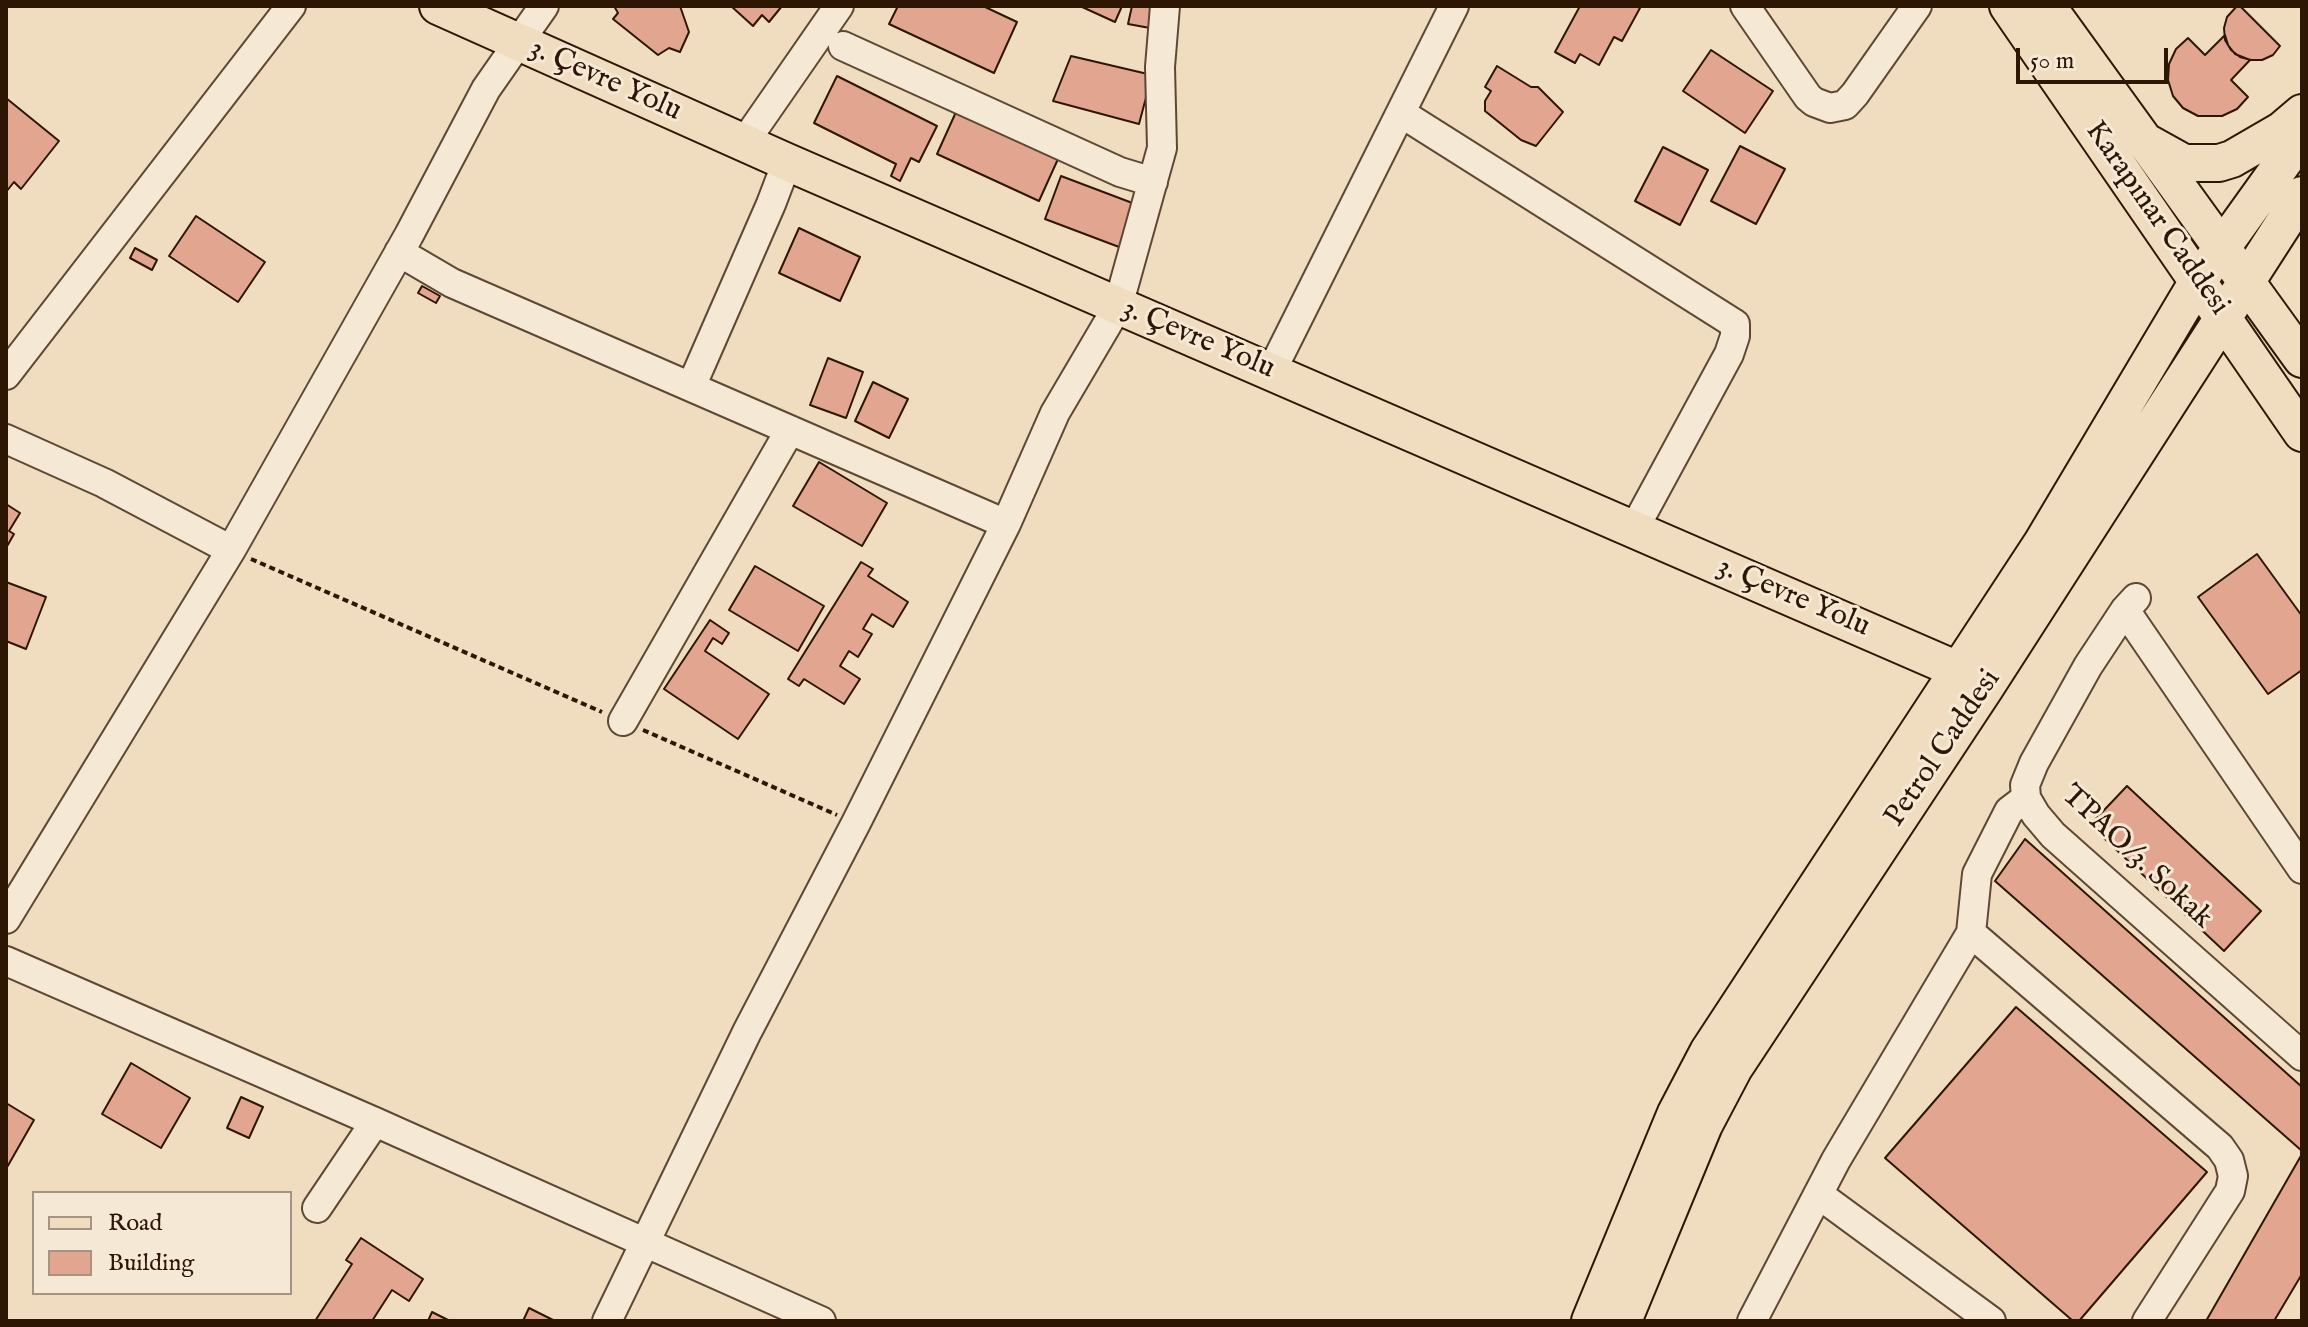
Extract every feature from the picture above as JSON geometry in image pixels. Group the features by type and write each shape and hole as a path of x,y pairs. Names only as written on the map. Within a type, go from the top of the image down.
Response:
{"main road":[{"name":"3. Çevre Yolu","path":"438,6 787,162 1960,671"},
{"name":"Karapınar Caddesi","path":"2008,6 2063,56 2144,140 2302,359"},
{"name":"Karapınar Caddesi","path":"2047,6 2063,56 2198,281 2302,433"},
{"path":"2144,140 2184,163 2219,163 2232,159 2282,130 2302,113"},
{"name":"Petrol Caddesi","path":"1590,1321 1691,1081 2042,543 2198,281 2302,136"},
{"name":"Petrol Caddesi","path":"1623,1321 1704,1125 1734,1068 1994,675 2302,195"}],"street":[{"path":"6,375 291,6"},
{"path":"6,919 231,550 399,252 486,89 544,6"},
{"path":"744,143 839,6"},
{"path":"607,1321 747,1032 1006,524 1055,413 1118,306 1162,148 1160,67 1165,6"},
{"path":"1271,372 1454,6"},
{"path":"1745,6 1808,97 1830,108 1845,105 1855,94 1917,6"},
{"path":"843,46 1120,172 1153,182"},
{"path":"1401,113 1735,324 1729,354 1634,529"},
{"path":"691,387 787,162"},
{"path":"399,252 452,283 1006,524"},
{"path":"623,721 790,430"},
{"path":"6,439 104,483 231,550"},
{"name":"TPAO/3. Sokak","path":"2302,869 2131,604 2088,666 2034,763 2025,785 2026,798 2053,835 2302,1056"},
{"path":"1752,1321 1857,1123 1971,933 1977,874 2009,811 2026,798"},
{"path":"1971,933 2220,1147 2229,1160 2233,1176 2230,1191 2147,1321"},
{"path":"6,961 646,1241 821,1321"},
{"path":"317,1208 375,1122"},
{"path":"1818,1194 1975,1316"}],"path":[{"path":"231,550 856,823"}],"building":[{"path":"614,6 680,6 689,32 680,52 669,48 658,55 613,19 618,13"},
{"path":"731,6 782,6 769,22 762,15 753,26"},
{"path":"898,6 983,6 1017,22 994,73 889,24"},
{"path":"1080,6 1122,6 1115,22"},
{"path":"1132,6 1154,6 1150,28 1128,24"},
{"path":"1580,6 1640,8 1622,41 1614,37 1599,65 1580,54 1575,63 1555,52"},
{"path":"2237,6 2280,46 2273,55 2262,60 2251,60 2231,50 2225,40 2224,28 2227,17"},
{"path":"2225,35 2235,54 2250,60 2231,80 2248,97 2237,109 2222,116 2198,116 2183,108 2173,96 2168,80 2169,64 2176,49 2188,38 2205,55"},
{"path":"1711,50 1773,91 1745,133 1683,91"},
{"path":"1071,56 1152,75 1139,124 1053,101"},
{"path":"1497,66 1531,87 1538,87 1563,112 1536,146 1521,140 1485,111 1485,101 1491,91 1485,87"},
{"path":"837,76 937,126 919,162 911,158 900,181 891,176 896,164 814,123"},
{"path":"6,98 59,141 21,189 14,182 6,192"},
{"path":"956,112 1058,159 1039,201 937,154"},
{"path":"1740,146 1785,169 1756,224 1711,201"},
{"path":"1663,147 1708,170 1680,225 1635,201"},
{"path":"1061,176 1143,207 1127,250 1045,219"},
{"path":"196,216 265,262 238,302 169,256"},
{"path":"799,228 860,257 840,301 779,273"},
{"path":"135,248 157,260 152,270 130,258"},
{"path":"422,286 440,296 436,303 418,293"},
{"path":"828,358 863,372 846,418 810,405"},
{"path":"873,382 908,399 889,438 855,421"},
{"path":"819,462 887,503 862,546 793,506"},
{"path":"6,504 20,513 9,531 14,534 6,548"},
{"path":"2257,554 2302,616 2302,670 2268,694 2198,597"},
{"path":"861,562 873,569 868,576 908,602 893,627 872,614 863,629 872,634 858,657 849,651 840,666 860,679 844,704 804,679 799,686 788,679"},
{"path":"755,566 824,606 798,651 729,610"},
{"path":"6,582 46,597 26,649 6,641"},
{"path":"710,620 729,633 722,644 713,638 705,651 769,694 738,739 664,689"},
{"path":"2127,786 2261,911 2224,951 2090,825"},
{"path":"2025,839 2302,1087 2302,1151 1995,881"},
{"path":"2016,1007 2207,1172 2079,1321 2073,1321 1885,1158"},
{"path":"131,1063 190,1098 161,1148 102,1114"},
{"path":"241,1097 263,1107 249,1138 227,1128"},
{"path":"6,1103 34,1120 6,1169"},
{"path":"2302,1154 2302,1274 2274,1321 2206,1321"},
{"path":"361,1238 423,1279 409,1301 392,1290 372,1321 315,1321 352,1264 346,1260"},
{"path":"529,1308 555,1321 523,1321"},
{"path":"432,1312 450,1321 428,1321"}]}
